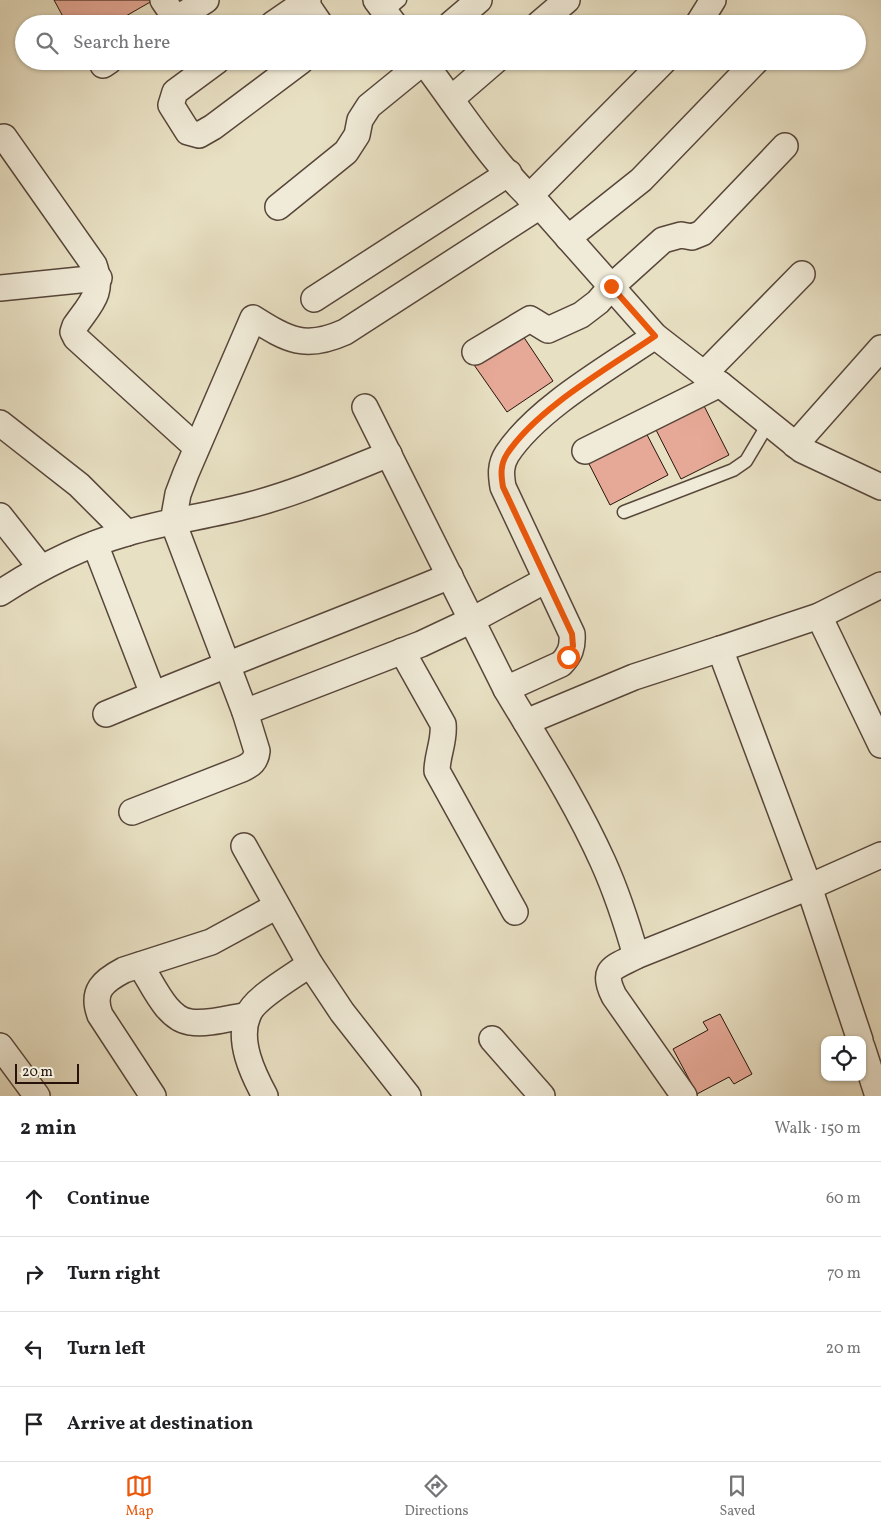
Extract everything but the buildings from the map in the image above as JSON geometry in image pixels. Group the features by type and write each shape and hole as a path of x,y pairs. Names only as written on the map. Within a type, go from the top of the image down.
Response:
{"street":[{"path":"169,14 206,0"},
{"path":"462,15 479,0"},
{"path":"550,15 567,0"},
{"path":"704,15 713,0"},
{"path":"286,15 307,1 315,15"},
{"path":"205,70 175,92 171,104 188,132 199,135 213,127 289,70"},
{"path":"278,207 346,152 357,135 360,120 370,106 412,70"},
{"path":"430,70 508,173 655,336 795,445 881,487"},
{"path":"451,99 485,70"},
{"path":"132,812 251,765 257,757 257,751 245,712 173,522 178,494 196,447 253,318 284,337 306,343 326,340 345,332 534,202 656,70"},
{"path":"568,238 641,180 747,70"},
{"path":"4,137 86,250 99,278 98,290 75,326 73,332 76,338 196,447"},
{"path":"476,352 530,318 548,330 569,322 598,302 611,286 663,240 681,235 692,237 702,233 785,146"},
{"path":"314,300 508,173"},
{"path":"585,451 712,379 802,274"},
{"path":"0,288 99,278"},
{"path":"506,689 561,664 568,657 573,646 572,634 503,487 500,471 507,454 532,427 568,395 655,336"},
{"path":"795,445 881,348"},
{"path":"365,407 506,689 572,800 604,863 621,907 636,956"},
{"path":"0,423 79,485 128,533"},
{"path":"0,593 67,554 128,533 252,505 329,478 389,454"},
{"path":"0,516 40,568"},
{"path":"95,544 153,694"},
{"path":"106,714 227,664 330,626 450,576"},
{"path":"245,712 402,651 472,620 546,580"},
{"path":"526,722 634,677 819,616 881,585"},
{"path":"819,616 881,745"},
{"path":"720,649 809,887 859,1036"},
{"path":"402,651 443,724 444,734 437,760 437,771 515,912"},
{"path":"244,846 310,964 342,1012 408,1096"},
{"path":"684,1096 614,996 607,976 611,970 636,956 809,887 881,855"},
{"path":"153,1096 100,1015 96,1003 98,992 113,976 140,964 211,942 277,906"},
{"path":"140,964 169,1009 177,1016 189,1022 248,1015"},
{"path":"265,1096 248,1058 245,1033 248,1015 257,1003 310,964"},
{"path":"492,1039 542,1096"},
{"path":"0,1046 37,1096"},
{"path":"866,1059 878,1096"}],"lane":[{"path":"624,512 733,470 746,461 768,424"}],"route":[{"path":"568,657 573,646 572,634 503,487 500,471 507,454 532,427 568,395 655,336 611,286"}]}
